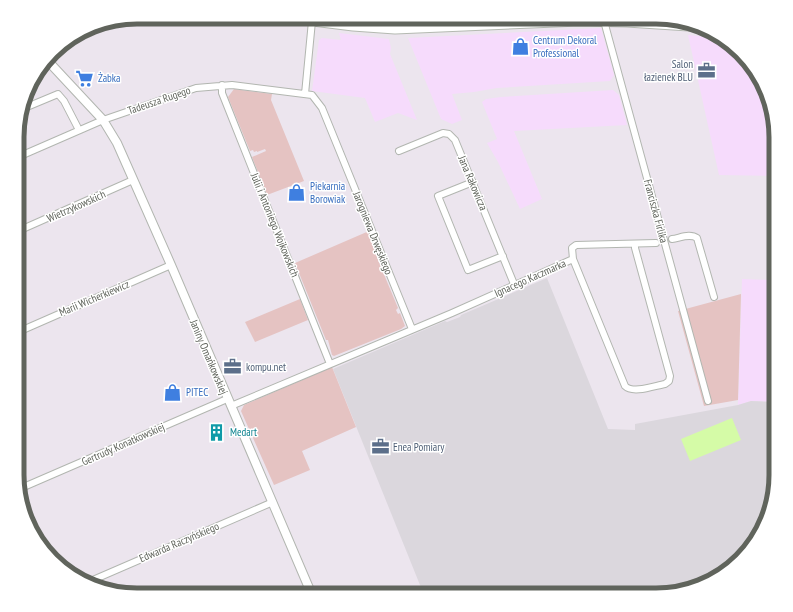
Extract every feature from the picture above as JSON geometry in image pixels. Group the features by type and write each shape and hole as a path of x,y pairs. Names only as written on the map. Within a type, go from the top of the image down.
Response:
{"main road":[{"path":"350,24 402,29 508,24"}],"street":[{"path":"308,94 309,49 312,24"},
{"name":"Franciszka Firlika","path":"605,24 708,401"},
{"name":"Janiny Omańkowskiej","path":"51,64 103,120 117,143 171,265 309,588"},
{"name":"Tadeusza Rugego","path":"103,120 196,88 232,84 308,94"},
{"name":"Julii i Antoniego Wojkowskich","path":"222,85 222,93 330,364"},
{"path":"28,106 58,94 64,101 79,130"},
{"name":"Jarogniewa Drwęskiego","path":"308,94 322,108 412,330"},
{"path":"24,154 103,120"},
{"name":"Jana Rakowicza","path":"398,151 443,133 449,134 455,140 504,256 514,284"},
{"name":"Wietrzykowskich","path":"24,228 133,180"},
{"path":"473,182 438,196 468,270 504,256"},
{"name":"Franciszka Firlika","path":"672,239 690,236 697,238 714,297"},
{"name":"Franciszka Firlika","path":"573,259 572,248 576,245 656,243"},
{"name":"Ignacego Kaczmarka","path":"229,402 330,364 412,330 573,259 625,386 633,390 665,384 669,381 670,376 635,244"},
{"name":"Marii Wicherkiewicz","path":"24,329 171,265"},
{"name":"Gertrudy Konatkowskiej","path":"25,487 229,402"},
{"name":"Edwarda Raczyńskiego","path":"95,579 273,502"}],"shaded area":[{"path":"601,28 614,75 610,81 497,88 452,94 462,120 452,124 441,119 408,38"},
{"path":"339,33 389,39 391,48 390,54 417,120 398,113 375,122 365,98 312,91 319,40 322,38 341,40"},
{"path":"688,35 708,37 731,52 750,74 765,108 769,137 769,176 719,175"},
{"path":"234,89 272,94 271,100 304,181 267,195 252,157 266,151 265,149 257,152 254,152 253,150 250,151 228,97"},
{"path":"613,90 619,95 627,125 514,131 542,199 520,209 498,162 487,143 497,139 482,102 486,99 501,97"},
{"path":"369,231 378,260 398,308 396,310 398,314 400,313 405,326 401,329 334,356 332,355 328,340 326,340 295,263"},
{"path":"547,278 608,429 635,430 635,424 738,405 751,401 769,402 769,483 767,497 757,525 741,550 725,565 713,573 685,584 671,587 421,588 333,369 445,321 447,322 460,317 461,315"},
{"path":"742,279 769,280 769,402 751,401 738,405"},
{"path":"741,294 738,400 704,406 678,311"},
{"path":"300,299 308,320 255,342 245,322"},
{"path":"332,367 356,427 302,451 310,470 274,485 241,411 244,405"},
{"path":"732,418 741,440 690,461 681,439"}],"place":[{"name":"Centrum Dekoral Professional","path":"520,46"},
{"name":"Salon łazienek BLU","path":"706,70"},
{"name":"Żabka","path":"85,78"},
{"name":"Piekarnia Borowiak","path":"297,192"},
{"name":"kompu.net","path":"233,367"},
{"name":"PITEC","path":"173,392"},
{"name":"Medart","path":"217,432"},
{"name":"Enea Pomiary","path":"380,447"}]}
